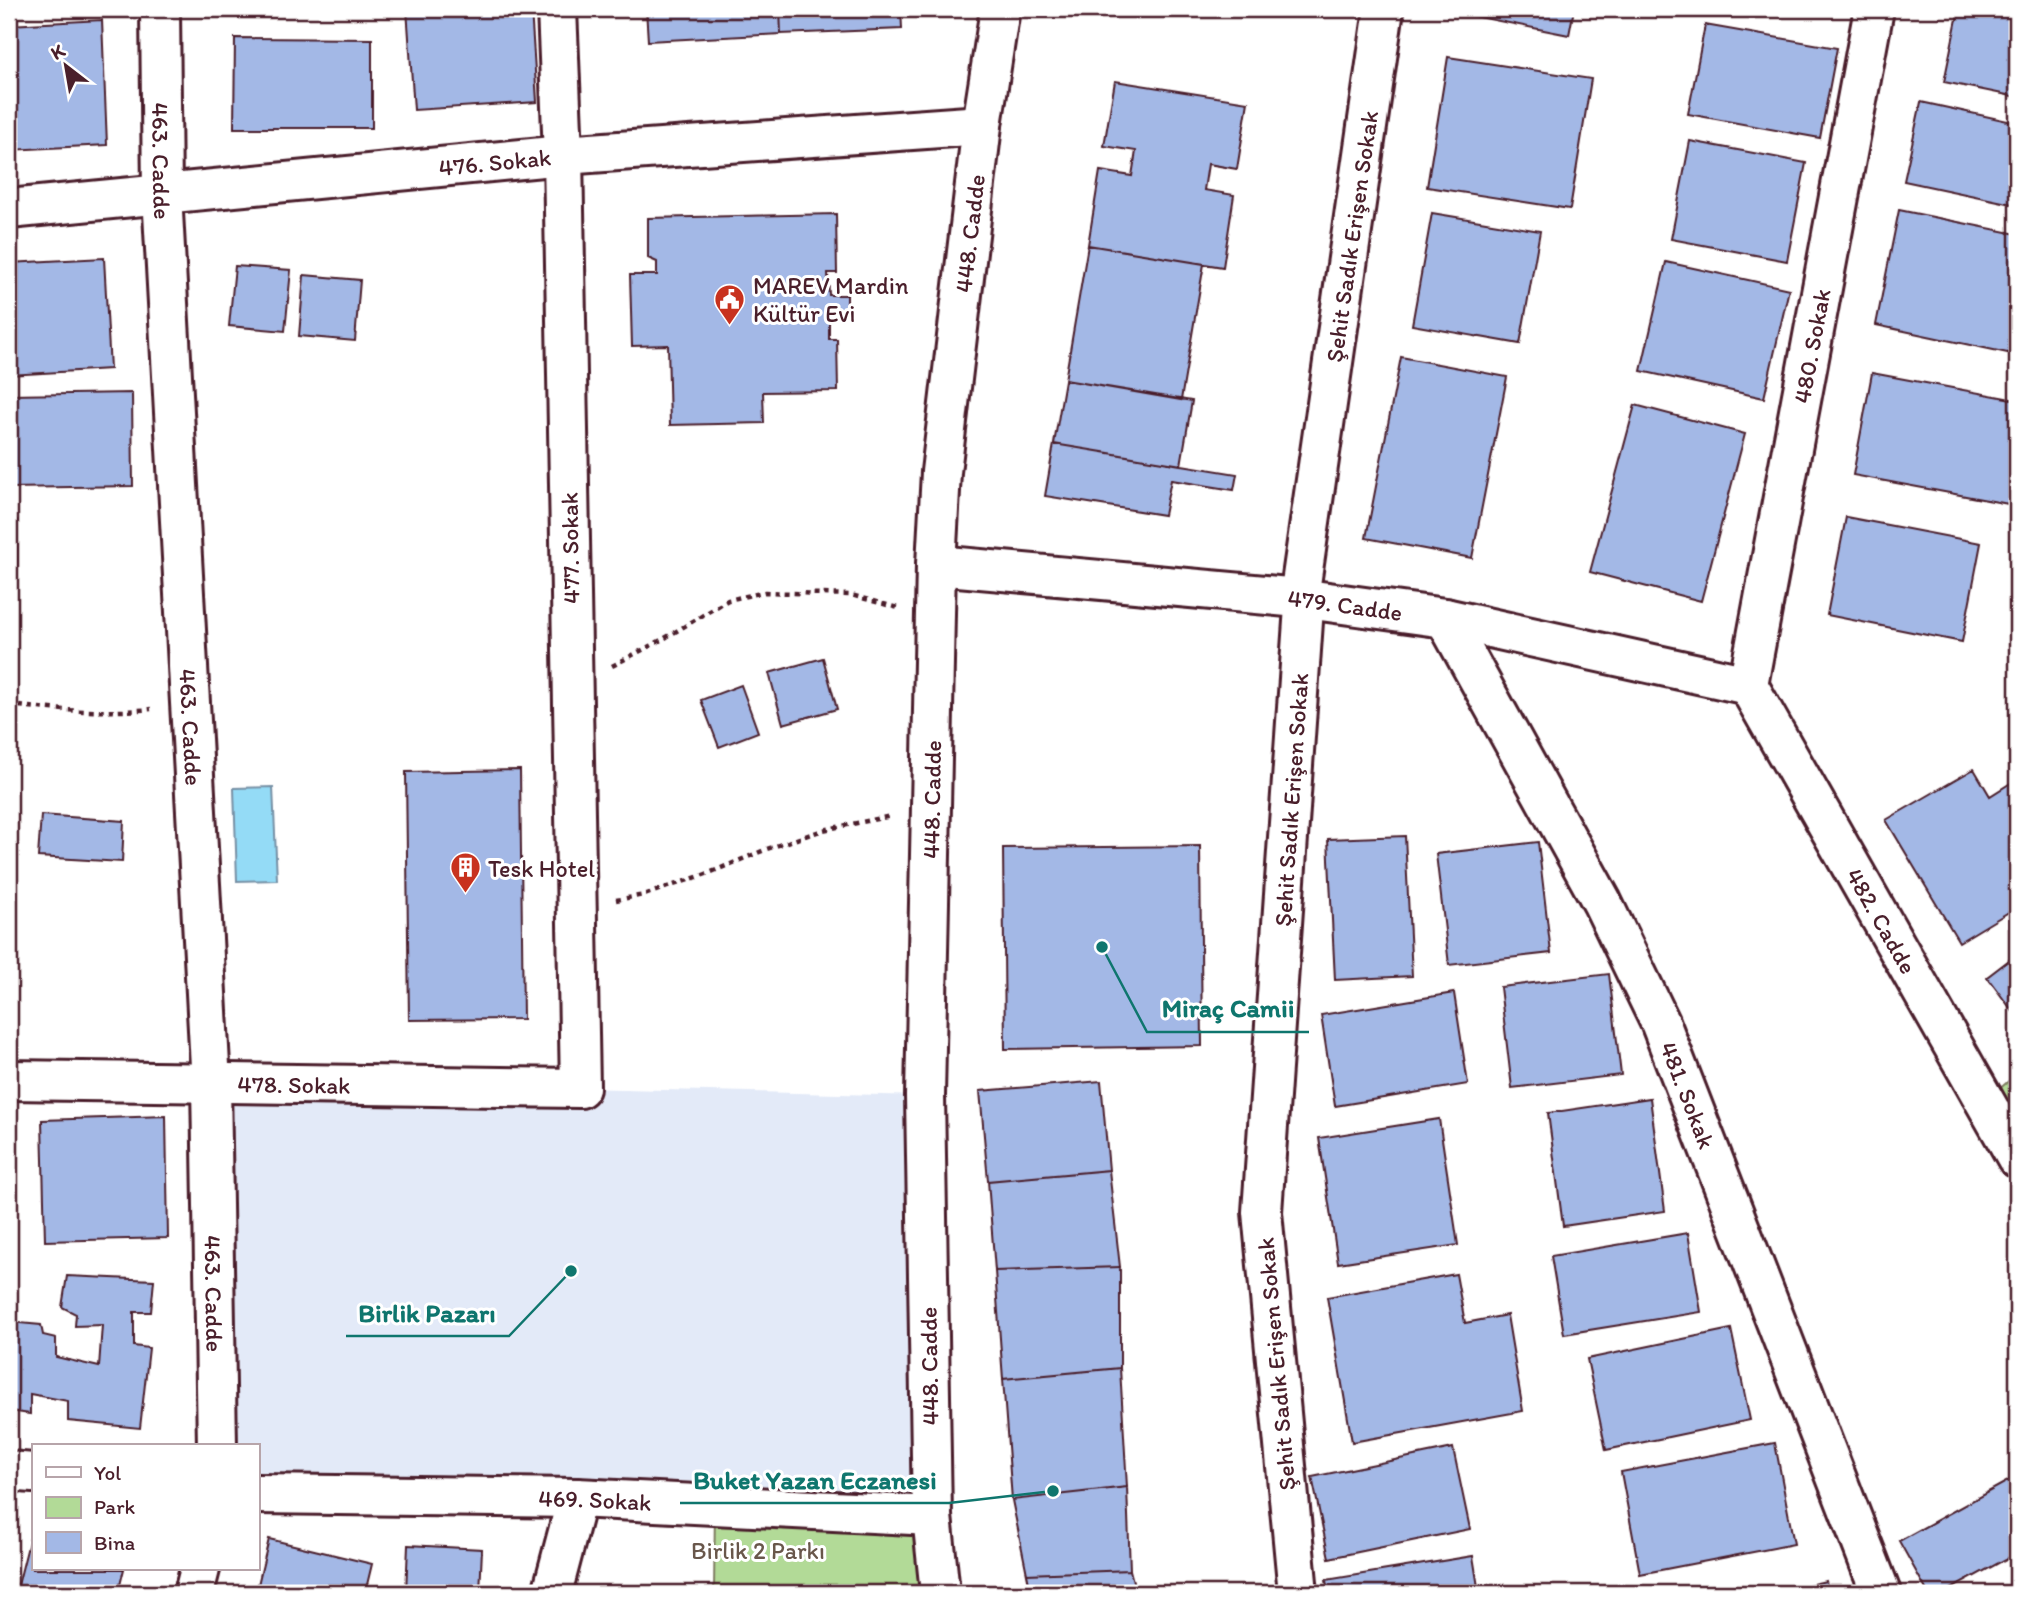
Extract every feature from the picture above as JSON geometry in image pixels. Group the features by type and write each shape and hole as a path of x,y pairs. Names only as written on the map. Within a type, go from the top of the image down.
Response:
{"street":[{"name":"463. Cadde","path":"160,9 162,194 211,1084 217,1444"},
{"name":"477. Sokak","path":"557,9 563,155 580,1088"},
{"name":"448. Cadde","path":"940,1593 932,1516 925,1096 936,565 941,472 982,125 1000,9"},
{"name":"Şehit Sadık Erişen Sokak","path":"1298,1593 1262,1212 1304,607 1299,598 1384,9"},
{"name":"480. Sokak","path":"1748,685 1874,9"},
{"name":"476. Sokak","path":"9,209 563,155 982,125"},
{"name":"479. Cadde","path":"936,565 1299,598 1445,618 1748,685"},
{"name":"481. Sokak","path":"1445,618 1602,902 1660,1022 1881,1593"},
{"name":"482. Cadde","path":"1748,685 2017,1158"},
{"name":"478. Sokak","path":"9,1080 580,1088"},
{"path":"9,1471 32,1473"},
{"name":"469. Sokak","path":"259,1494 576,1498 932,1516"},
{"path":"552,1593 576,1498"},
{"path":"194,1593 200,1570"}],"path":[{"path":"573,672 616,665 728,600 765,592 851,595 935,618"},
{"path":"9,705 122,712 190,706"},
{"path":"577,908 644,895 823,830 880,817 931,810"}],"shaded area":[{"path":"211,1084 580,1088 925,1096 932,1516 259,1494 259,1444 217,1444"}],"green space":[{"path":"2017,1074 2017,1146 1998,1090"},
{"name":"Birlik 2 Parkı","path":"715,1505 932,1516 940,1593 714,1593"}],"water":[{"path":"273,787 277,880 237,881 234,788"}],"building":[{"path":"228,9 340,9 228,10"},
{"path":"407,9 531,9 537,102 414,110"},
{"path":"646,9 780,9 781,34 648,41"},
{"path":"780,9 901,9 902,29 781,34"},
{"path":"1439,9 1574,9 1569,35"},
{"path":"1959,9 1974,9 2017,18 2017,97 1944,82"},
{"path":"102,20 107,145 9,150 9,25"},
{"path":"1705,25 1837,48 1820,138 1688,114"},
{"path":"235,38 372,39 372,128 234,128"},
{"path":"1448,57 1591,79 1570,209 1427,187"},
{"path":"1115,81 1248,102 1237,169 1208,164 1204,190 1234,195 1223,267 1088,245 1100,171 1132,176 1136,151 1104,146"},
{"path":"1921,102 2017,123 2017,205 1904,181"},
{"path":"1690,141 1806,163 1787,261 1671,239"},
{"path":"1899,210 2017,234 2017,355 1876,325"},
{"path":"1432,213 1540,231 1520,344 1412,325"},
{"name":"MAREV Mardin Kültür Evi","path":"836,214 837,273 828,273 829,295 847,295 847,312 829,313 829,339 837,339 838,391 763,392 764,423 670,425 668,345 632,346 630,275 657,275 657,262 648,258 648,218"},
{"path":"1088,245 1204,264 1181,400 1065,380"},
{"path":"104,258 110,369 9,375 9,263"},
{"path":"1666,262 1789,289 1764,398 1641,371"},
{"path":"235,266 291,270 285,331 229,326"},
{"path":"304,275 360,280 355,341 299,336"},
{"path":"1401,357 1507,377 1472,558 1366,538"},
{"path":"1872,373 2017,400 2017,488 2014,505 1853,475"},
{"path":"1065,380 1192,401 1181,465 1054,444"},
{"path":"132,393 133,486 9,488 9,395"},
{"path":"1635,405 1745,434 1701,601 1590,572"},
{"path":"1054,444 1237,474 1234,490 1171,480 1164,515 1045,496"},
{"path":"1846,517 1981,543 1962,642 1827,615"},
{"path":"9,520 17,520 17,576 9,577"},
{"path":"823,658 837,709 783,724 769,673"},
{"path":"741,685 758,732 719,747 701,700"},
{"path":"1974,769 1990,796 2017,779 2017,907 1959,942 1886,820"},
{"name":"Tesk Hotel","path":"520,770 523,1019 409,1020 406,772"},
{"path":"41,815 124,821 122,862 38,857"},
{"path":"1405,836 1412,976 1335,980 1328,839"},
{"path":"1538,842 1551,953 1449,965 1436,854"},
{"path":"1200,846 1202,1046 1005,1049 1003,848"},
{"path":"2017,954 2017,1017 1987,977"},
{"path":"1609,974 1621,1075 1512,1088 1500,987"},
{"path":"1454,993 1468,1084 1335,1106 1321,1015"},
{"path":"1101,1081 1109,1170 988,1181 980,1091"},
{"path":"1650,1098 1665,1211 1563,1226 1548,1113"},
{"path":"166,1116 168,1238 45,1241 42,1120"},
{"path":"1439,1119 1458,1245 1338,1263 1319,1138"},
{"path":"1109,1170 1120,1267 995,1271 988,1181"},
{"path":"1688,1233 1701,1312 1564,1334 1551,1256"},
{"path":"1120,1267 1120,1368 1003,1379 995,1271"},
{"path":"1456,1274 1465,1323 1507,1315 1523,1411 1352,1442 1327,1297"},
{"path":"67,1276 154,1280 151,1312 134,1312 134,1346 149,1348 140,1428 68,1421 68,1401 30,1394 30,1414 9,1411 9,1322 41,1325 43,1335 56,1338 56,1357 99,1367 102,1325 75,1326 76,1314 62,1307"},
{"path":"1731,1329 1750,1420 1606,1450 1587,1359"},
{"path":"1120,1368 1127,1487 1012,1500 1003,1379"},
{"path":"1775,1443 1794,1544 1640,1574 1621,1472"},
{"path":"1453,1448 1470,1529 1329,1558 1312,1477"},
{"path":"2017,1476 2017,1553 1944,1593 1928,1593 1899,1541"},
{"path":"1127,1487 1130,1570 1027,1574 1012,1500"},
{"path":"32,1530 32,1570 124,1570 118,1593 16,1593"},
{"path":"269,1539 372,1564 365,1593 256,1593"},
{"path":"408,1545 482,1549 480,1593 406,1593"},
{"path":"1473,1556 1479,1593 1328,1593 1326,1580"},
{"path":"1130,1570 1136,1593 1031,1593 1027,1574"},
{"path":"1826,1581 1829,1593 1773,1593"}],"place":[{"name":"MAREV Mardin Kültür Evi","path":"730,326"},
{"name":"Tesk Hotel","path":"465,895"},
{"name":"Miraç Camii","path":"1102,947"},
{"name":"Birlik Pazarı","path":"571,1271"},
{"name":"Buket Yazan Eczanesi","path":"1053,1491"}]}
